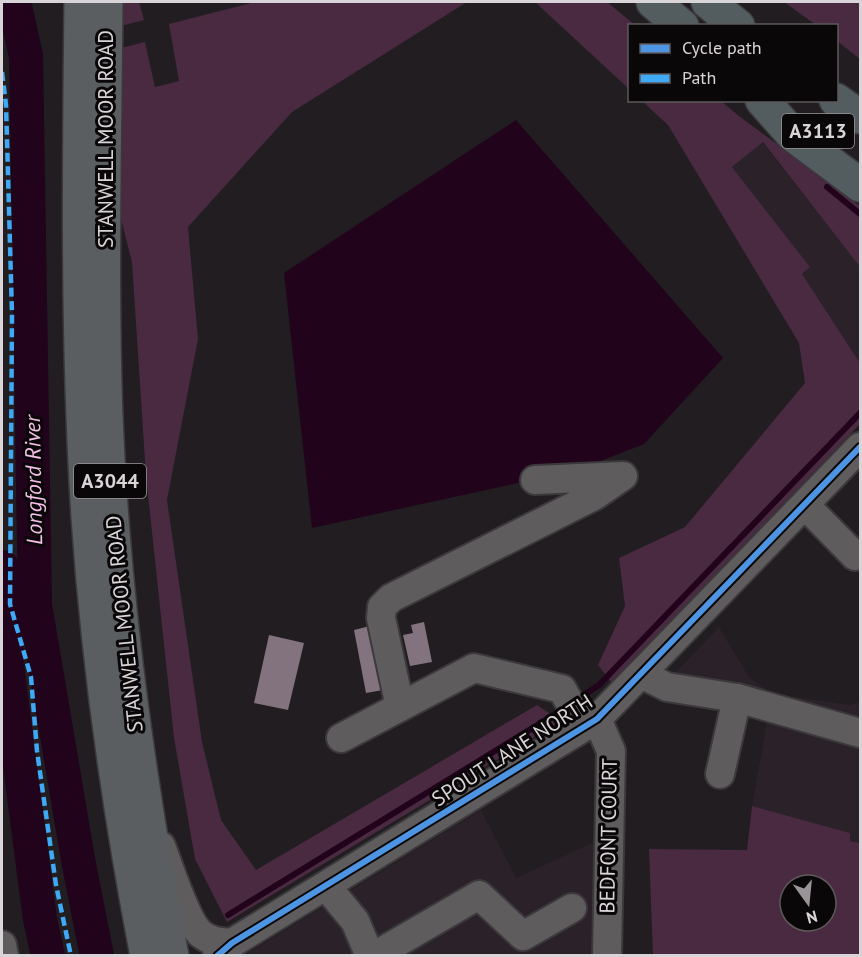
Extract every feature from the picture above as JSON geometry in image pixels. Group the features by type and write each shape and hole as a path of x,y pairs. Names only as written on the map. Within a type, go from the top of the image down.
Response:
{"highway":[{"path":"653,2 680,24"},
{"path":"708,2 736,24"},
{"path":"838,81 861,94"},
{"name":"A3113","path":"838,101 861,117"},
{"path":"764,102 793,135 861,185"},
{"name":"A3113","path":"780,102 861,161"}],"main road":[{"name":"STANWELL MOOR ROAD","path":"81,2 80,338 88,520 112,741 147,956"},
{"name":"STANWELL MOOR ROAD","path":"106,2 104,260 107,425 124,641 147,810 172,956"}],"street":[{"name":"SPOUT LANE NORTH","path":"147,810 189,916 200,934 225,949 326,886 641,674 861,447"},
{"path":"400,707 381,618 382,607 391,598 594,496 623,476 535,480"},
{"path":"805,505 855,556"},
{"path":"340,738 474,668 562,689 580,714"},
{"path":"641,674 667,687 737,698 861,733"},
{"path":"720,774 737,698"},
{"name":"BEDFONT COURT","path":"580,714 611,751 607,956"},
{"path":"326,886 355,921 372,956 478,895 525,946 572,909"},
{"path":"2,945 4,956"}],"shaded area":[{"path":"122,2 139,2 144,20 121,26"},
{"path":"255,2 467,2 292,112 188,227 198,339 167,500 202,742 221,820 256,870 537,705 561,721 227,922 195,859 174,738 146,476 132,262 120,215 121,48 145,42 155,87 179,81 169,24"},
{"path":"535,2 607,2 634,24 628,24 628,88"},
{"path":"784,2 860,2 860,59 838,42 838,24 815,24"},
{"path":"643,102 722,102 860,206 860,267 763,142 732,167 810,267 802,274 860,363 860,424 611,682 598,665 625,606 619,558 685,527 805,383 799,343 668,125"},
{"path":"516,120 723,358 644,444 577,470 312,528 284,273"},
{"path":"762,142 860,267 860,363 802,274 810,267 732,167"},
{"path":"719,627 749,677 773,694 850,705 860,702 860,843 850,841 850,833 752,806 767,721 658,691"},
{"path":"752,806 850,833 850,841 860,843 860,955 653,955 649,849 747,850"},
{"path":"481,810 516,878 594,842 591,955 243,956"}],"building":[{"path":"424,622 432,662 410,666 403,635 413,633 411,625"},
{"path":"370,626 383,690 366,693 354,630"},
{"path":"269,635 304,643 288,710 254,703"}],"waterway":[{"name":"Longford River","path":"14,2 26,56 35,605 79,865 97,956"},
{"path":"827,187 860,214"},
{"path":"575,701 599,685 860,413"},
{"path":"2,567 8,674 40,919 48,956"},
{"path":"228,915 565,708"}],"marked path":[{"path":"2,72 6,105 12,314 10,604 31,677 37,751 56,885 71,956"}],"cycle path":[{"path":"217,956 232,943 597,719 860,447"}]}
